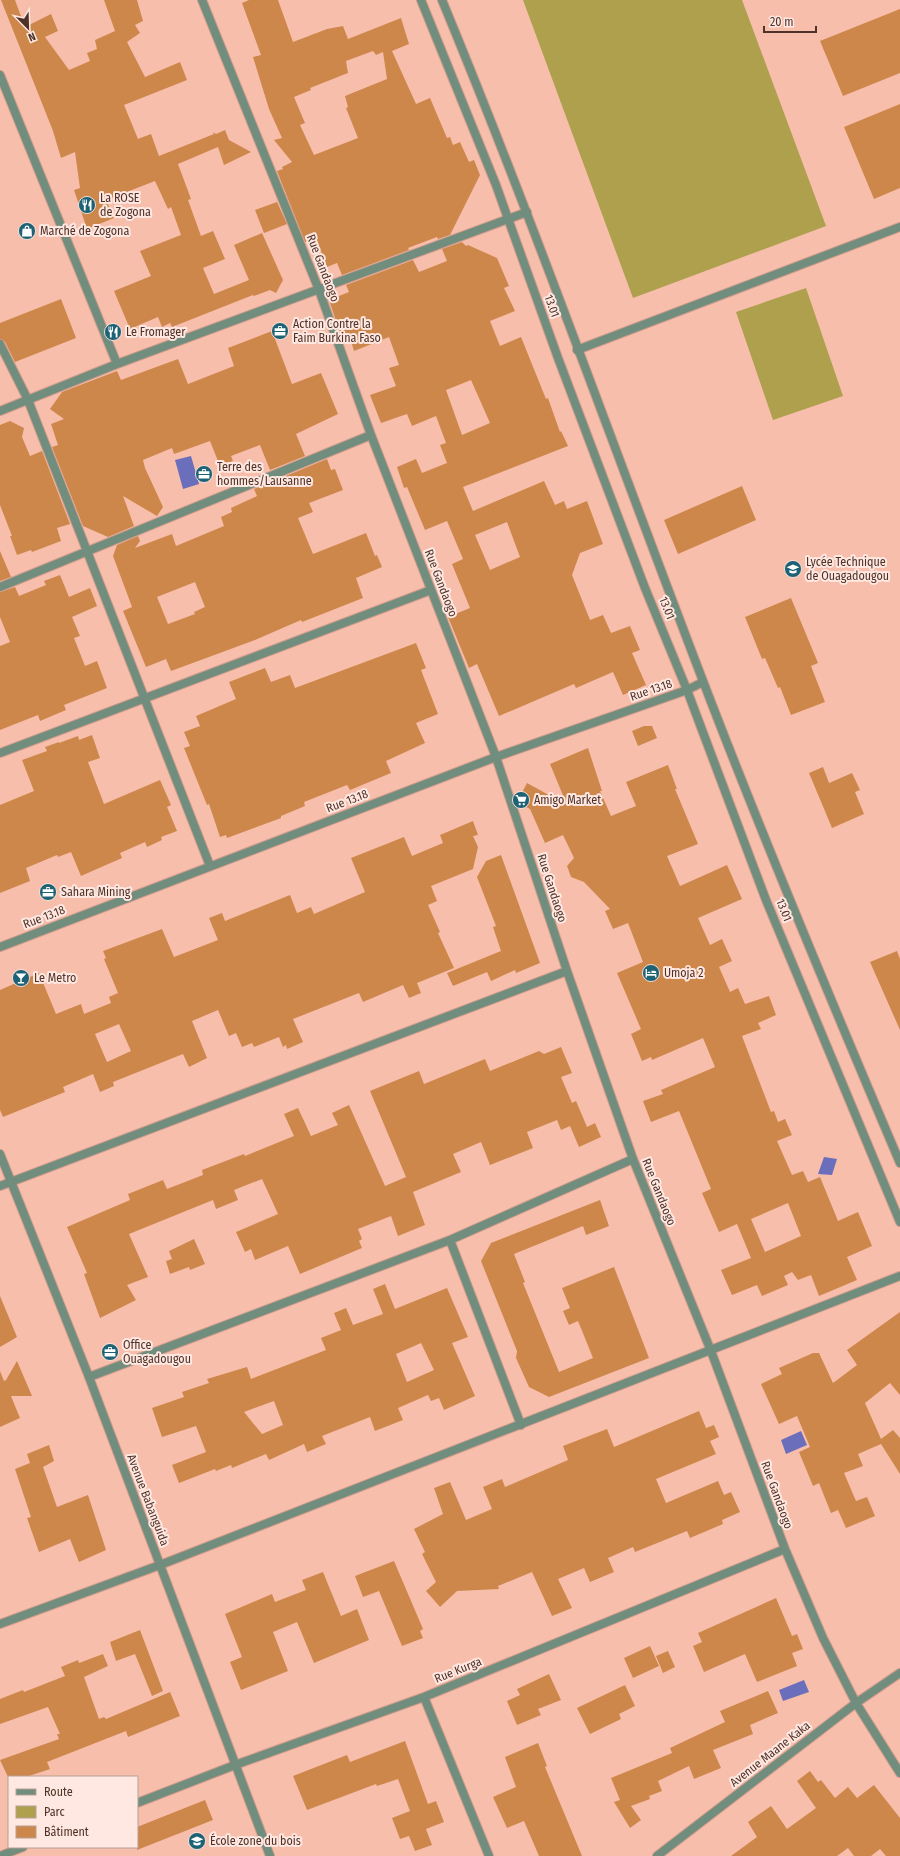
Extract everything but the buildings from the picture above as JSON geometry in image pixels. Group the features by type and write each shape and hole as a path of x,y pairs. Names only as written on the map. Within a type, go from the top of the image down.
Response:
{"street":[{"name":"Rue Gandaogo","path":"202,0 319,290 371,435 496,757 567,971 633,1159 711,1351 785,1549 823,1638 856,1703 900,1772"},
{"name":"13.01","path":"421,0 496,185 566,380 643,581 687,690 766,900 900,1222"},
{"name":"13.01","path":"442,0 527,212 577,350 703,682 818,970 900,1163"},
{"path":"0,75 117,364"},
{"path":"0,411 117,364 527,212"},
{"path":"577,350 900,227"},
{"path":"0,344 28,400 89,551 144,699 210,866"},
{"path":"0,587 371,435"},
{"path":"0,753 431,590"},
{"name":"Rue 13.18","path":"0,947 496,757 687,690 703,682"},
{"path":"0,1186 567,971"},
{"name":"Avenue Babanguida","path":"0,1154 89,1377 270,1856"},
{"path":"89,1377 450,1240 633,1159"},
{"path":"450,1240 520,1425"},
{"path":"0,1624 520,1425 900,1276"},
{"name":"Rue Kurga","path":"138,1803 235,1765 424,1697 785,1549"},
{"name":"Avenue Maane Kaka","path":"657,1856 856,1703 900,1673"},
{"path":"424,1697 489,1856"},
{"path":"0,1856 20,1848"}],"green space":[{"path":"523,0 742,0 826,226 633,298"},
{"path":"806,288 843,396 773,420 736,312"}],"water":[{"path":"191,456 199,484 183,489 175,460"},
{"path":"824,1157 837,1159 832,1175 818,1174"},
{"path":"801,1431 807,1445 786,1454 781,1440"},
{"path":"804,1680 809,1692 783,1701 779,1690"}],"place":[{"name":"La ROSE de Zogona","path":"87,205"},
{"name":"Marché de Zogona","path":"27,231"},
{"name":"Action Contre la Faim Burkina Faso","path":"280,331"},
{"name":"Le Fromager","path":"113,332"},
{"name":"Terre des hommes/Lausanne","path":"204,474"},
{"name":"Lycée Technique de Ouagadougou","path":"793,569"},
{"name":"Amigo Market","path":"521,800"},
{"name":"Sahara Mining","path":"48,892"},
{"name":"Umoja 2","path":"651,973"},
{"name":"Le Metro","path":"21,978"},
{"name":"Office Ouagadougou","path":"110,1352"},
{"name":"École zone du bois","path":"197,1841"}]}
